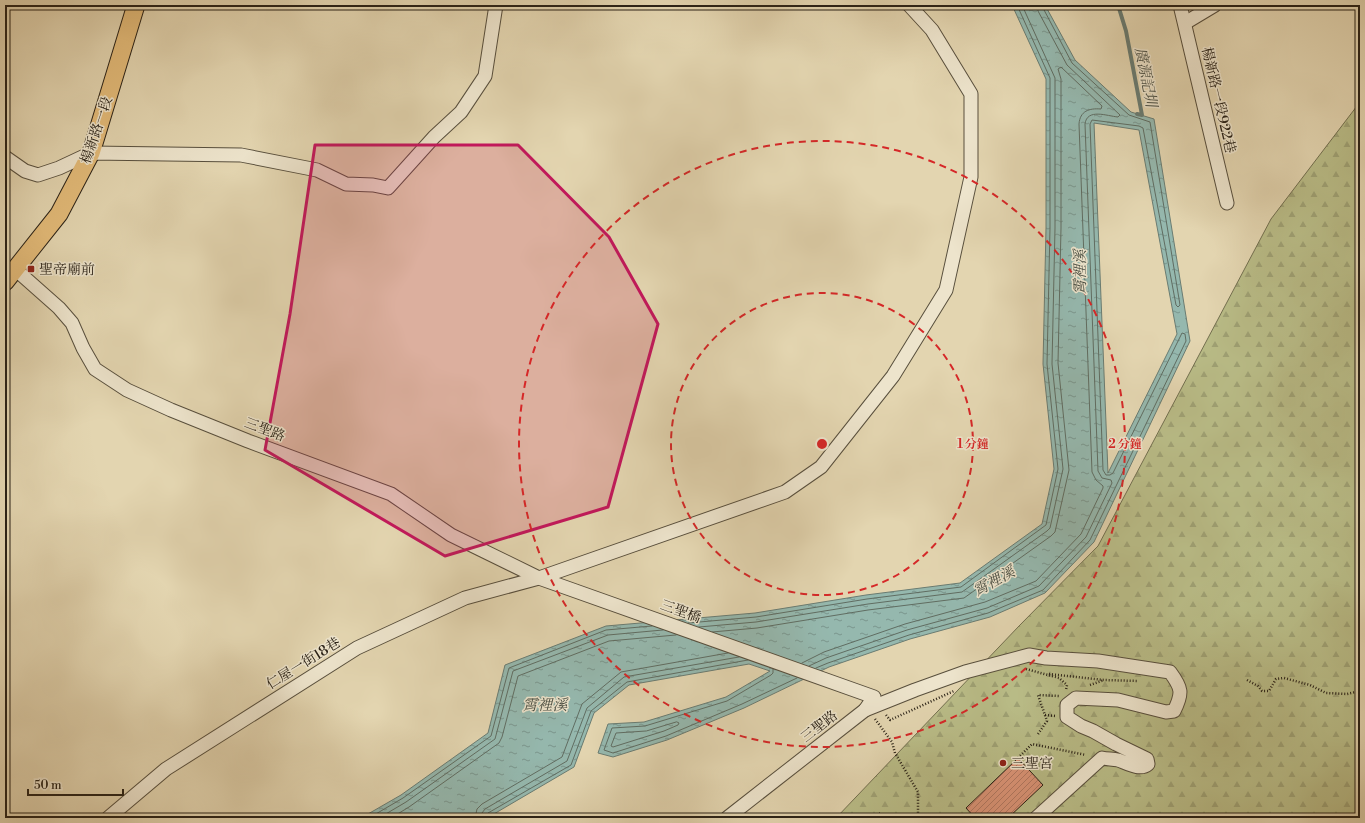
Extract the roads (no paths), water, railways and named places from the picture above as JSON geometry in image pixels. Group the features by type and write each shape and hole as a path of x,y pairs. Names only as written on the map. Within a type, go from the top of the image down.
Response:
{"main road":[{"name":"楊新路一段","path":"10,275 59,214 91,153 136,5"}],"street":[{"path":"5,157 25,172 38,175 59,168 91,153 241,155 317,170 346,184 373,185 388,188 434,138 461,112 485,76 496,5"},
{"name":"仁屋一街18巷","path":"108,818 166,768 357,648 465,598 539,578 786,492 821,468 893,376 946,290 971,177 971,94 932,30 909,5"},
{"name":"楊新路一段922巷","path":"1180,5 1228,203"},
{"path":"1184,23 1215,5"},
{"name":"三聖路","path":"10,275 59,308 72,323 83,348 95,369 127,390 171,410 248,441 391,494 451,535 539,578"},
{"name":"三聖橋","path":"539,578 874,697 865,710"},
{"path":"865,710 879,706 964,672 1029,655 1046,658 1098,661 1170,672 1180,684 1180,699 1174,711 1166,712 1118,700 1076,698 1067,705 1067,717 1074,722 1147,758 1149,761 1145,766 1138,766 1102,758 1036,818"},
{"name":"三聖路","path":"728,818 865,710"}],"water":[{"name":"霄裡溪","path":"1012,5 1045,5 1075,60 1131,112 1154,119 1190,341 1094,542 1045,593 990,617 910,639 829,667 744,708 667,740 613,757 598,753 608,724 644,722 726,697 770,671 749,664 629,685 594,713 574,767 487,818 361,818 401,795 488,733 505,665 606,626 755,613 866,595 960,583 1042,524 1054,469 1043,364 1046,228 1046,79","holes":["1094,123 1139,130 1177,334 1108,473"]}],"waterway":[{"name":"廣源記圳","path":"1118,5 1126,31 1142,115 1137,114"},
{"path":"5,816 9,818"}],"place":[{"name":"聖帝廟前","path":"31,269"},
{"name":"三聖宮","path":"1003,763"}]}
